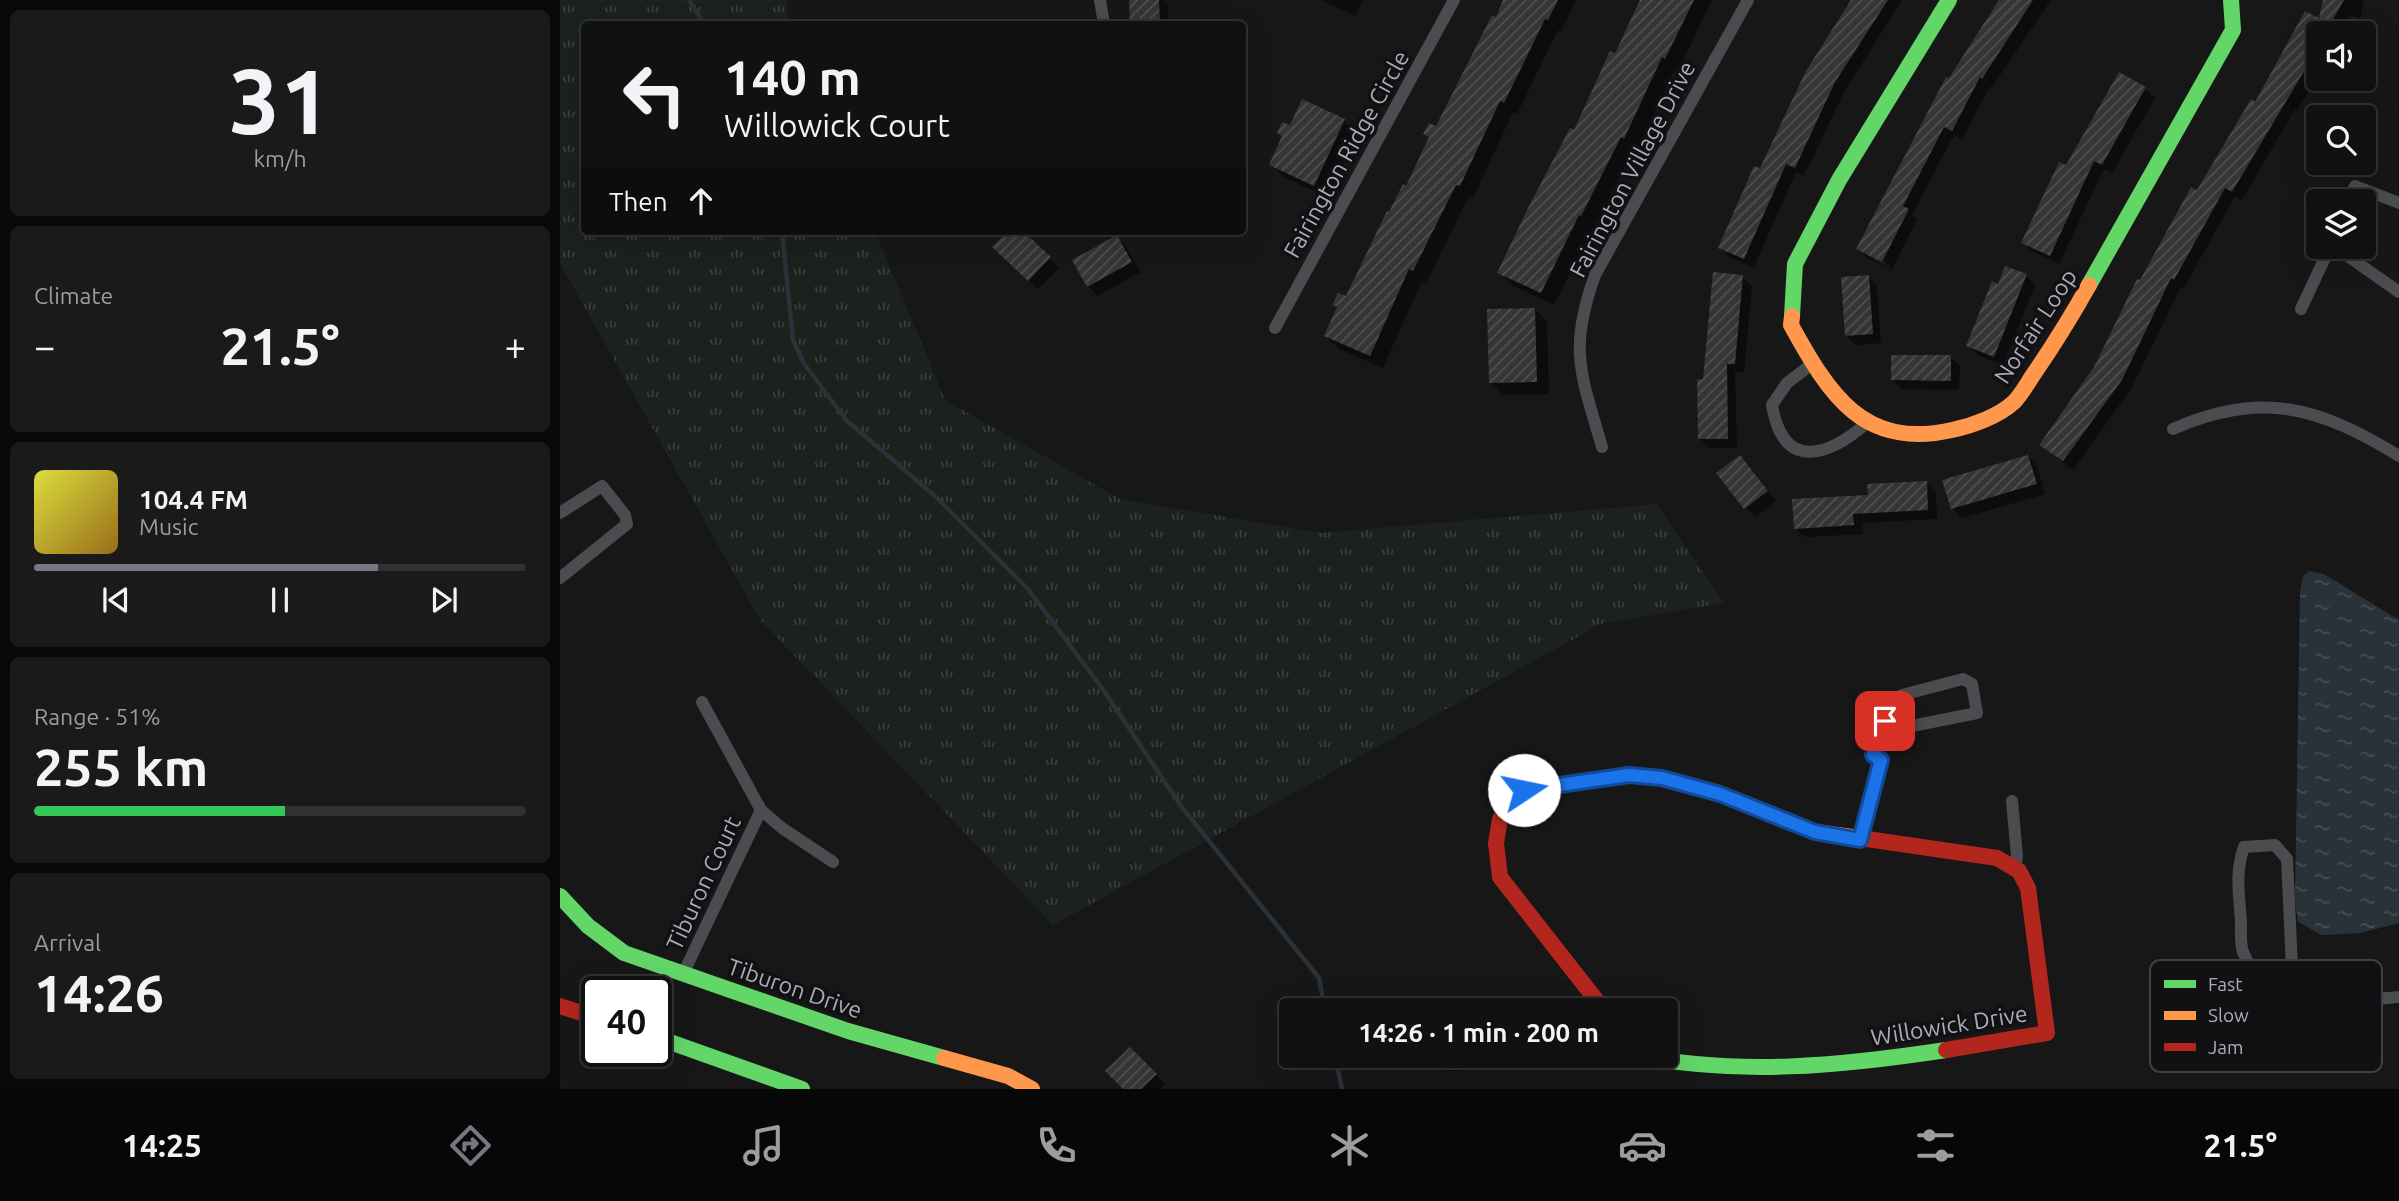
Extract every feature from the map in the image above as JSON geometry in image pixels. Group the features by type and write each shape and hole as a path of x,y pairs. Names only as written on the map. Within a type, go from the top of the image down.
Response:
{"street":[{"path":"1100,0 1104,21"},
{"name":"Fairington Ridge Circle","path":"1275,328 1454,0"},
{"name":"Fairington Village Drive","path":"1602,447 1578,364 1581,315 1595,275 1748,0"},
{"name":"Norfair Loop","path":"1949,0 1839,180 1795,264 1791,325 1812,364 1839,399 1876,429 1930,435 1971,426 2014,402 2061,335 2233,30 2231,0"},
{"path":"2376,194 2399,202"},
{"path":"2301,309 2324,259"},
{"path":"2352,259 2399,292"},
{"path":"1812,364 1787,383 1772,405 1775,426 1783,440 1806,452 1822,453 1846,441 1868,422"},
{"path":"2173,429 2225,411 2262,407 2292,409 2308,411 2372,440 2399,456"},
{"path":"560,513 602,486 625,516 627,524 560,578"},
{"path":"1860,840 1881,760 1873,755 1885,721 1891,705 1902,695 1963,679 1972,684 1978,706 1977,713 1912,726 1885,721"},
{"name":"Tiburon Court","path":"702,702 761,810 782,828 833,862"},
{"path":"1595,998 1500,877 1496,843 1500,819 1524,790 1629,775 1662,778 1720,794 1815,832 1997,858 2015,869 2017,856 2012,801"},
{"name":"Tiburon Court","path":"684,974 761,810"},
{"path":"2249,960 2243,951 2237,867 2244,847 2274,845 2287,859 2292,960"},
{"name":"Willowick Drive","path":"1678,1066 1718,1070 1812,1066 1916,1055 2047,1032 2028,888 2015,869"},
{"name":"Tiburon Drive","path":"560,896 588,926 624,953 848,1031 1008,1076 1032,1089"},
{"path":"560,1006 581,1013"},
{"path":"672,1043 802,1089"}],"green space":[{"path":"560,0 786,0 789,21 581,21 581,235 877,235 945,400 1120,499 1320,533 1657,504 1724,603 1601,624 1053,925 760,620 560,263"}],"water":[{"path":"2309,571 2324,574 2399,620 2399,923 2360,933 2322,935 2298,922 2295,901 2300,592 2303,576"}],"building":[{"path":"1129,0 1159,0 1160,21 1130,21"},
{"path":"1503,0 1558,0 1548,20 1545,19 1504,103 1500,101 1460,186 1456,185 1413,271 1409,269 1370,356 1324,336 1337,307 1332,305 1338,293 1346,296 1387,211 1389,212 1403,184 1406,186 1429,137 1423,134 1429,123 1436,126 1492,15 1496,17"},
{"path":"1640,0 1694,0 1665,59 1662,57 1624,139 1621,137 1581,216 1579,215 1541,293 1497,273 1570,128 1574,130 1610,51 1615,53"},
{"path":"1851,0 1888,0 1835,82 1795,168 1786,164 1744,259 1718,248 1754,166 1760,168 1806,71"},
{"path":"1999,0 2033,0 1982,79 1980,77 1952,131 1944,127 1903,206 1909,209 1882,262 1856,249 1946,77 1949,78"},
{"path":"2323,0 2344,0 2332,21 2306,21 2306,68 2232,192 2225,188 2174,280 2171,278 2122,380 2063,461 2039,445 2094,367 2137,279 2140,280 2191,187 2197,190 2251,99 2255,102 2305,11 2319,18"},
{"path":"2119,72 2146,87 2102,165 2094,161 2050,256 2021,243 2059,162 2066,165"},
{"path":"1302,99 1345,119 1314,186 1269,165 1282,136 1277,133 1282,122 1290,125"},
{"path":"1004,235 1027,235 1051,257 1028,281 992,247"},
{"path":"1117,235 1132,262 1087,287 1072,260"},
{"path":"2005,266 2027,274 1994,357 1966,346 1992,281 1998,284"},
{"path":"1713,272 1743,275 1735,364 1727,364 1728,439 1698,439 1697,380 1703,379"},
{"path":"1869,275 1873,334 1845,336 1841,277"},
{"path":"1535,308 1537,382 1489,383 1487,309"},
{"path":"1891,355 1951,355 1951,381 1891,380"},
{"path":"1740,455 1768,491 1744,509 1716,473"},
{"path":"2028,455 2037,484 1951,509 1942,480"},
{"path":"1927,481 1928,510 1853,514 1854,525 1794,529 1792,499 1868,495 1867,484"},
{"path":"1130,1047 1157,1074 1141,1089 1123,1089 1105,1071"}],"waterway":[{"path":"689,0 702,21"},
{"path":"782,235 793,340 803,362 846,420 935,496 1028,589 1104,691 1181,806 1319,978 1323,998"},
{"path":"1338,1068 1342,1089"}],"traffic: fast":[{"path":"1792,316 1795,264 1839,180 1949,0"},
{"path":"2089,285 2233,30 2231,0"},
{"path":"560,896 588,926 624,953 848,1031 944,1058"},
{"path":"672,1043 802,1089"},
{"path":"1678,1062 1751,1067 1790,1066 1946,1050"}],"traffic: slow":[{"path":"1792,316 1791,325 1805,350 1835,394 1852,411 1872,424 1895,432 1921,434 1952,430 1976,423 2001,412 2014,402 2055,342 2089,285"},
{"path":"1504,814 1524,790 1629,775 1662,778 1720,794 1815,832 1867,839"},
{"path":"944,1058 1008,1076 1032,1089"}],"traffic: jam":[{"path":"1504,814 1500,819 1496,843 1500,877 1595,998"},
{"path":"1867,839 1997,858 2019,871 2028,888 2047,1033 1946,1050"},
{"path":"560,1006 581,1013"}],"route":[{"path":"1524,790 1629,775 1662,778 1720,794 1815,832 1860,840 1881,760 1873,755 1885,721"}]}
